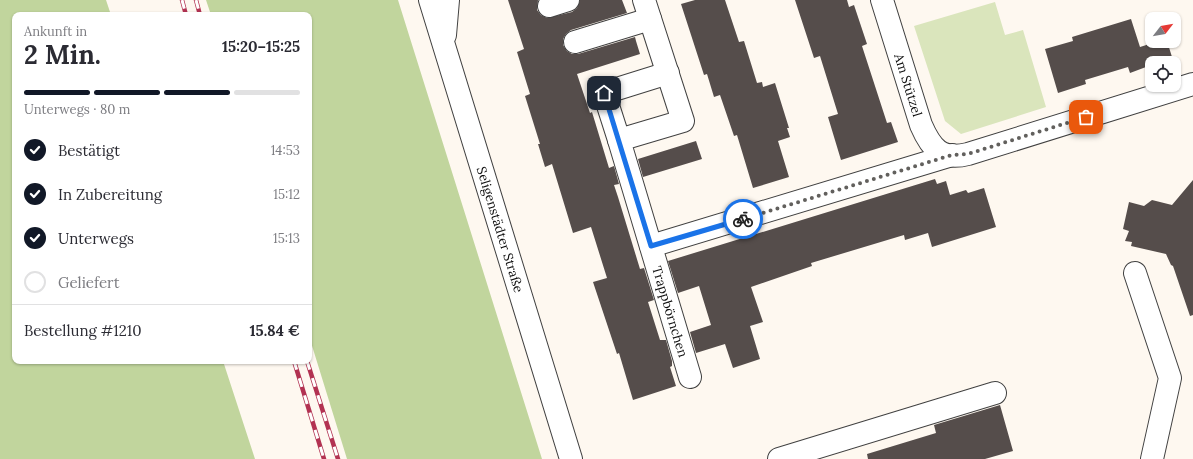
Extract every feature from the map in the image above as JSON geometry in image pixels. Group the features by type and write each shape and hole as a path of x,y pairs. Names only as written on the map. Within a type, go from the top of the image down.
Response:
{"street":[{"name":"Seligenstädter Straße","path":"430,0 571,459"},
{"path":"444,44 448,0"},
{"name":"Am Stützel","path":"882,0 921,125 933,146 945,154 952,155"},
{"path":"575,42 647,10 683,121 619,140"},
{"name":"Trappbörnchen","path":"668,74 604,93 690,377"},
{"path":"651,246 952,155 968,154 1193,84"},
{"path":"1135,273 1170,378 1152,459"},
{"path":"779,459 995,393"}],"green space":[{"path":"0,0 106,0 110,12 12,12 12,364 224,364 255,459 0,459"},
{"path":"206,0 398,0 542,459 347,459 312,346 312,12 210,12"},
{"path":"995,2 1005,35 1023,30 1046,107 961,134 945,121 914,26"}],"building":[{"path":"508,0 538,0 537,10 541,15 547,18 572,12 577,8 580,0 622,0 627,13 571,30 563,39 563,45 567,51 572,54 578,54 635,37 640,54 577,74 590,113 592,112 609,168 614,166 619,184 614,185 640,269 644,268 654,300 648,302 660,340 666,340 672,361 672,366 670,367 676,386 633,400 619,353 617,354 593,282 607,278 591,227 573,233 552,164 545,167 538,144 540,144 525,96 530,94 517,52 524,49"},
{"path":"695,0 725,0 739,42 744,41 757,83 762,82 763,87 775,83 789,128 787,128 790,137 778,141 789,177 753,188 737,135 734,136 720,95 714,97 707,74 704,75 681,4"},
{"path":"795,0 847,0 849,7 854,5 867,44 862,46 887,123 891,122 898,142 841,160 828,117 838,114 820,56 814,58"},
{"path":"1131,19 1140,47 1145,45 1145,48 1169,48 1172,56 1145,56 1145,67 1130,73 1128,67 1085,80 1086,84 1058,93 1045,49 1073,41 1072,37"},
{"path":"696,141 702,159 643,177 638,159"},
{"path":"935,179 937,184 946,181 950,195 966,190 968,193 984,188 996,227 932,247 928,233 905,240 904,235 811,263 812,266 751,287 763,322 750,326 760,359 733,368 725,344 696,353 690,332 711,325 699,286 678,293 668,261"},
{"path":"1193,180 1193,315 1190,316 1173,266 1171,265 1166,254 1131,246 1132,242 1125,241 1129,231 1123,229 1129,202 1144,206 1152,200 1172,205"},
{"path":"1000,405 1013,451 985,459 868,459 867,454 936,433 934,425"}],"railway":[{"path":"182,0 185,12"},
{"path":"196,0 199,12"},
{"path":"295,364 324,459"},
{"path":"308,364 338,459"}],"way so far":[{"path":"743,219 952,155 960,156 968,154 1086,117"}],"route":[{"path":"604,93 651,246 743,219"}]}
